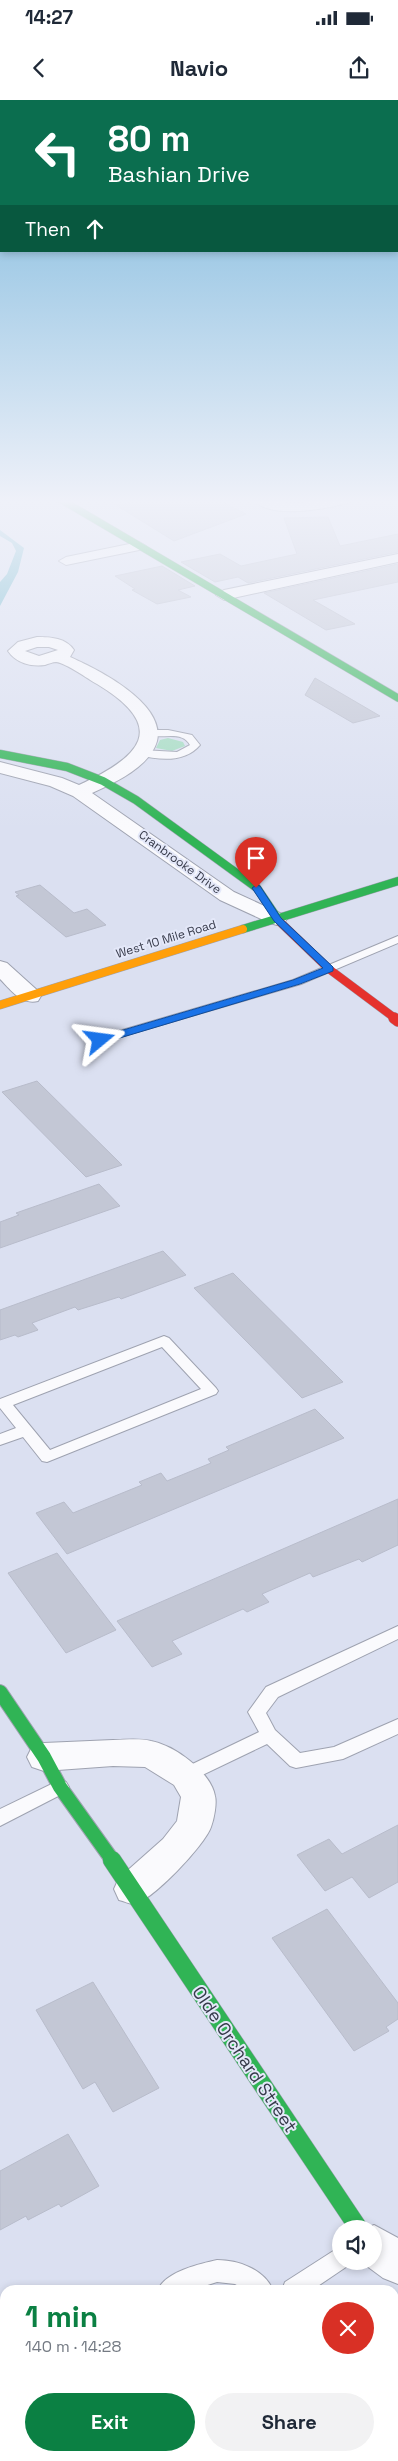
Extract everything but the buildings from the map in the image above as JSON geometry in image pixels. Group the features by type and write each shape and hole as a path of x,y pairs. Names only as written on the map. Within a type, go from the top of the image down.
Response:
{"street":[{"path":"248,609 398,698"},
{"path":"58,657 92,674 134,703 149,732 142,753 120,772 79,792"},
{"name":"Cranbrooke Drive","path":"0,754 67,767 104,781 136,800 256,888 277,920"},
{"name":"Cranbrooke Drive","path":"0,767 56,782 79,792 227,896 277,920"},
{"name":"West 10 Mile Road","path":"0,1005 398,881"},
{"path":"277,920 329,969 398,1021"},
{"path":"0,967 30,996"},
{"name":"Olde Orchard Street","path":"0,1692 44,1757 60,1787 132,1889 353,2220"},
{"path":"44,1757 113,1753 150,1754 186,1775 198,1796 194,1826 176,1849 132,1889"},
{"path":"382,2252 398,2263"}],"lane":[{"path":"142,753 173,756 192,750 195,745 190,738 182,735 149,732"},
{"path":"100,1040 296,982 398,939"},
{"path":"164,1341 211,1391 47,1457 25,1430 4,1403 164,1341"},
{"path":"0,1440 25,1430"},
{"path":"398,1632 272,1692 257,1712 268,1736 296,1761 337,1754 398,1726"},
{"path":"186,1775 268,1736"},
{"path":"0,1818 60,1787"},
{"path":"300,2285 332,2264"},
{"path":"178,2285 198,2274 223,2269 250,2278 257,2285"}],"green space":[{"path":"168,738 183,742 185,746 172,751 156,748 160,740"}],"traffic: fast":[{"path":"247,609 398,698"},
{"path":"0,754 67,767 103,781 136,800 257,888 280,922"},
{"path":"243,929 398,881"},
{"path":"0,1692 44,1757 60,1787 132,1889 353,2220"}],"traffic: slow":[{"path":"0,1005 243,929"}],"traffic: jam":[{"path":"280,922 329,969 398,1021"}],"route":[{"path":"100,1040 296,982 329,969 277,920 256,888"}]}
